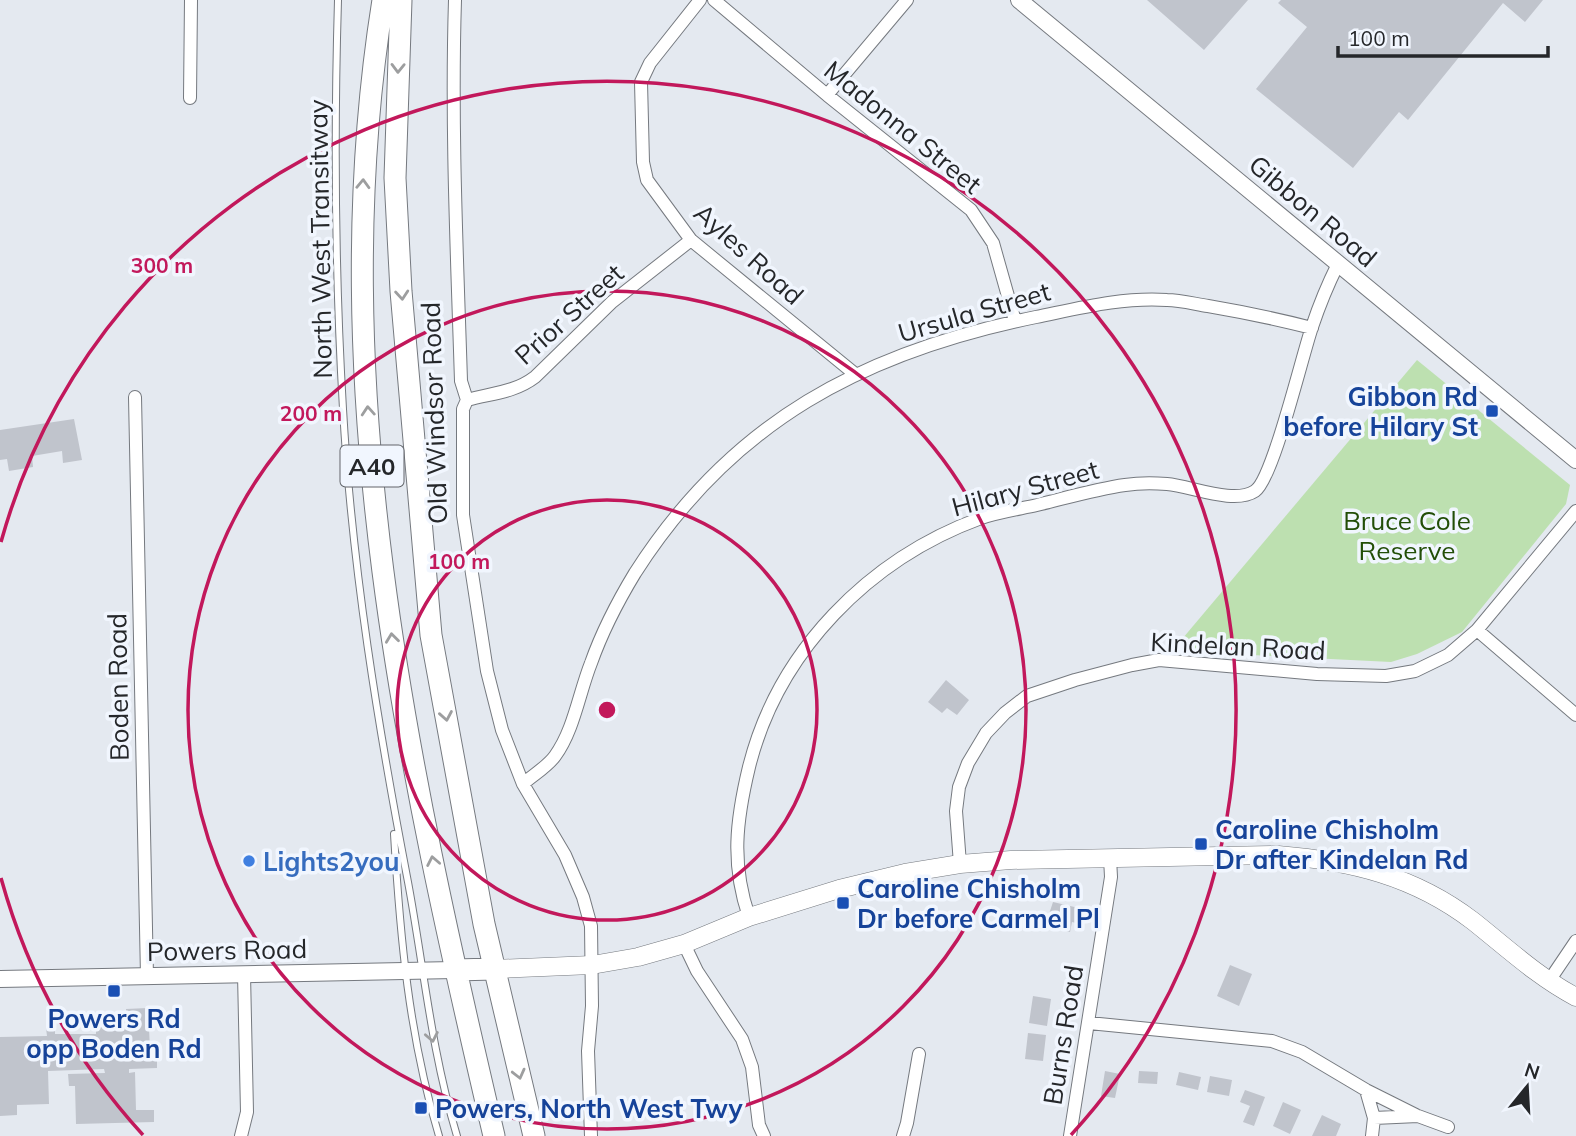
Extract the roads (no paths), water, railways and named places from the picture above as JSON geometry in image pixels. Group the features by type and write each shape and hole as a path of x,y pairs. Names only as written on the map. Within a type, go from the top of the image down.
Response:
{"highway":[{"name":"A40","path":"383,0 375,51 363,178 361,285 374,496 396,669 454,970 494,1136"},
{"name":"Old Windsor Road","path":"401,0 395,178 401,291 431,635 484,924 534,1136"},
{"path":"454,970 495,969"}],"main road":[{"path":"495,969 592,965 638,957 684,944 749,918 864,883 960,864 1011,860 1278,855 1356,865 1410,884 1472,920 1549,981 1576,998"}],"street":[{"path":"190,98 191,0"},
{"name":"Old Windsor Road","path":"454,0 461,380 467,400 462,420 463,515 487,671 502,730 523,784 565,855 583,897 593,937 588,1051 591,1136"},
{"name":"Ayles Road","path":"700,0 650,63 641,82 643,162 647,180 691,240 855,374"},
{"name":"Madonna Street","path":"714,0 971,210 993,243 1015,321"},
{"path":"827,95 907,0"},
{"name":"Gibbon Road","path":"1019,0 1576,460"},
{"name":"Prior Street","path":"467,400 512,390 535,377 612,302 691,240"},
{"name":"Hilary Street","path":"749,918 741,895 736,864 740,810 755,744 769,708 812,637 872,578 910,552 982,518 1127,484 1167,484 1233,496 1256,491 1269,468 1312,328 1338,264"},
{"name":"Ursula Street","path":"523,784 553,758 564,742 591,662 613,612 635,574 682,508 761,432 808,399 855,374 936,341 1075,307 1121,300 1168,300 1265,316 1312,328"},
{"name":"Boden Road","path":"135,397 147,976"},
{"name":"Kindelan Road","path":"960,864 956,811 959,787 968,763 986,733 1004,713 1027,696 1132,664 1159,660 1317,674 1386,676 1415,671 1461,646 1576,511"},
{"path":"1477,630 1576,715"},
{"name":"Burns Road","path":"1070,1136 1111,877 1110,858"},
{"path":"1549,981 1576,942"},
{"path":"684,944 697,971 742,1039 752,1067 759,1125 764,1136"},
{"name":"Powers Road","path":"0,979 454,970"},
{"path":"241,1136 247,1112 244,974"},
{"path":"1089,1023 1272,1041 1302,1052 1367,1090 1418,1116 1448,1127"},
{"path":"903,1136 919,1054"},
{"path":"1367,1090 1374,1118 1371,1136"},
{"path":"1374,1118 1418,1116"}],"lane":[{"name":"North West Transitway","path":"338,0 336,249 343,410 359,584 393,811 413,970 457,1136"},
{"name":"North West Transitway","path":"393,811 408,883 419,1062 439,1136"}],"place":[{"name":"Gibbon Rd before Hilary St","path":"1492,411"},
{"name":"Caroline Chisholm Dr after Kindelan Rd","path":"1201,844"},
{"name":"Lights2you","path":"249,861"},
{"name":"Caroline Chisholm Dr before Carmel Pl","path":"843,903"},
{"name":"Powers Rd opp Boden Rd","path":"114,991"},
{"name":"Powers, North West Twy","path":"421,1108"}],"park label":[{"name":"Bruce Cole Reserve","path":"1407,535"}]}
